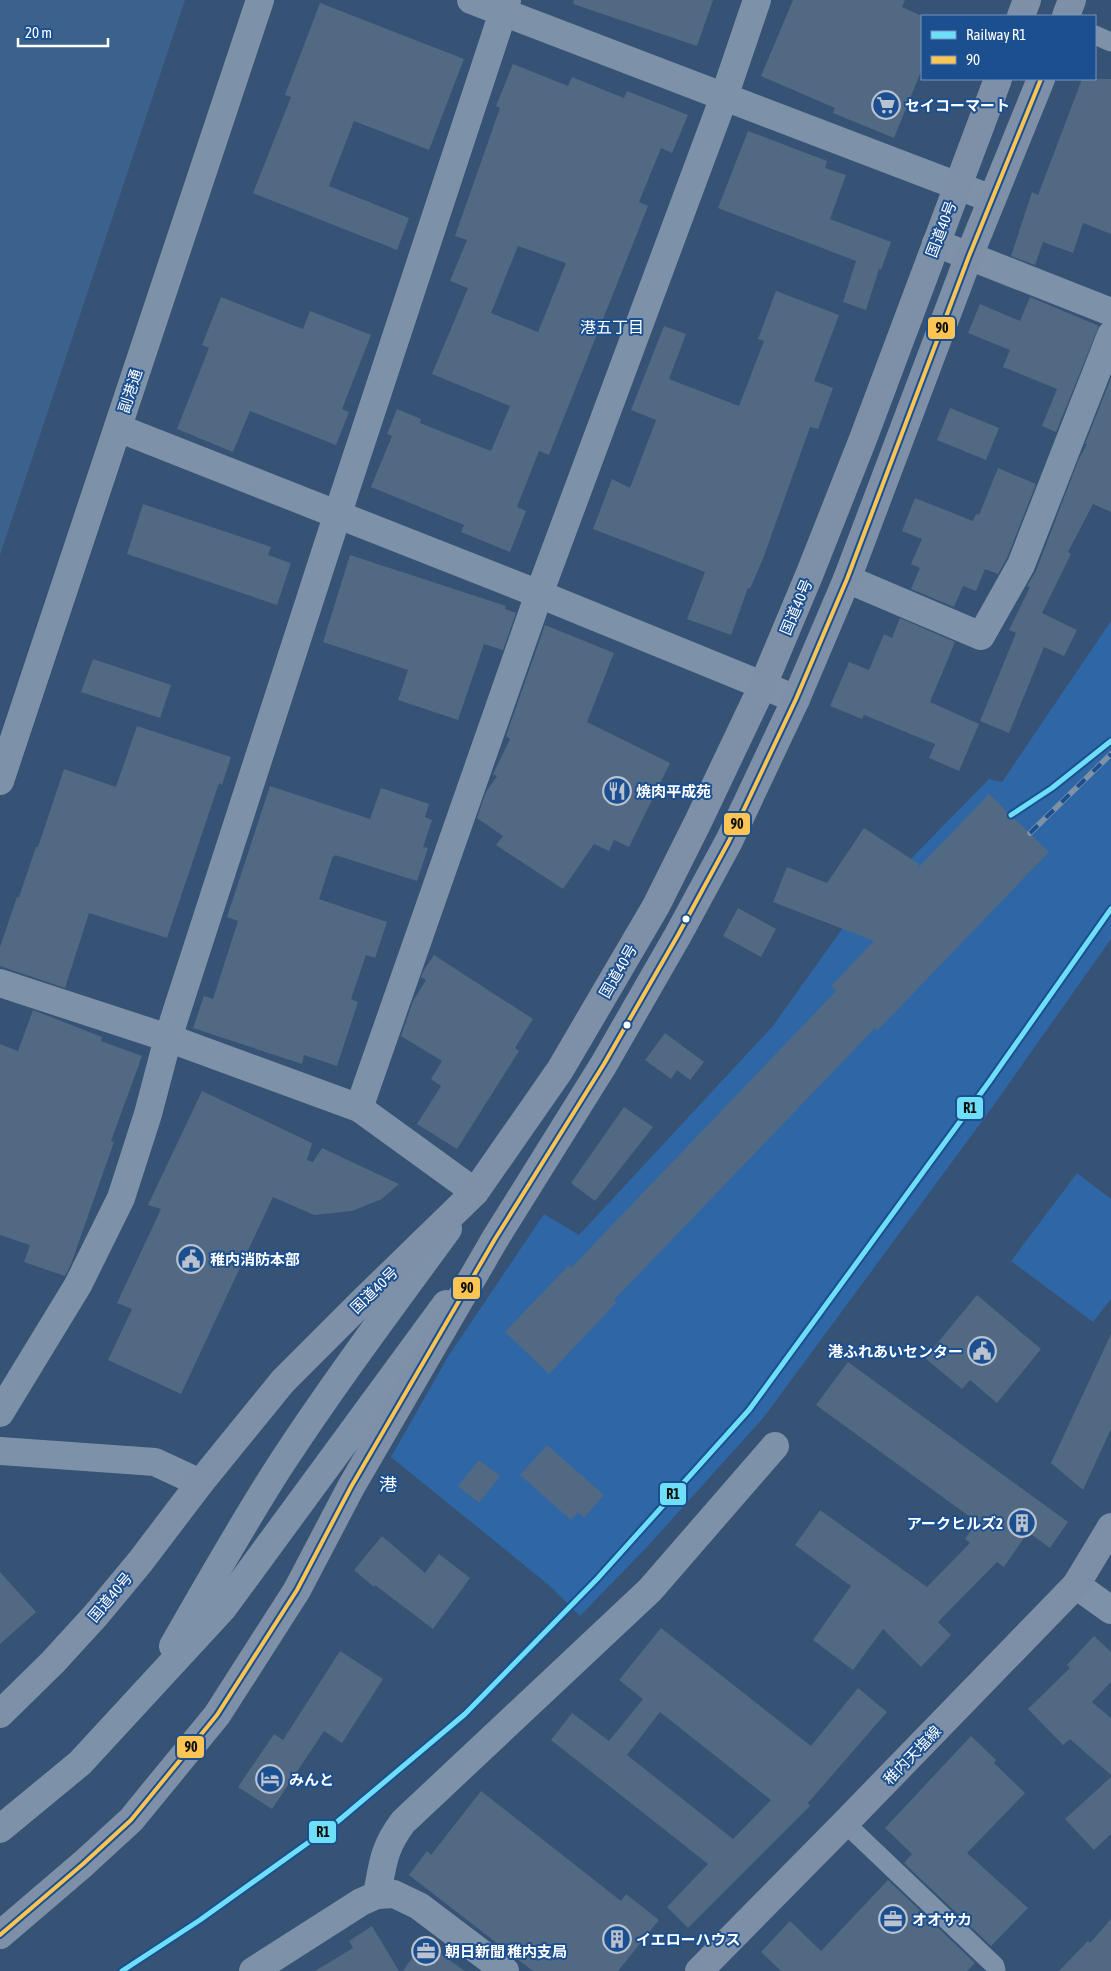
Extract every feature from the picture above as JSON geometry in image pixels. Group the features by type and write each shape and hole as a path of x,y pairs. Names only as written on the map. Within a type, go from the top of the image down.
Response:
{"highway":[{"path":"1021,15 1027,0"},
{"path":"1066,15 1072,0"},
{"name":"国道40号","path":"0,1714 53,1662 96,1615 283,1381 475,1192 560,1070 656,906 763,684 860,448 998,80"},
{"path":"0,1935 131,1820 217,1715 297,1590 351,1487 494,1238 604,1064 678,935 729,842 796,699 847,578 969,256 1041,80"}],"main road":[{"name":"稚内天塩線","path":"699,1971 1076,1585 1111,1528"}],"street":[{"name":"副港通","path":"0,781 260,0"},
{"path":"471,0 505,6 724,97 992,199"},
{"path":"359,1108 539,594 724,97 757,0"},
{"path":"0,1413 78,1285 121,1198 148,1114 168,1038 505,6"},
{"path":"936,243 1111,312"},
{"path":"847,578 981,636 1020,565 1111,335"},
{"path":"118,428 337,516 539,594 796,699"},
{"path":"0,983 168,1038 359,1108 475,1192 370,1335 281,1465 220,1564 147,1690"},
{"path":"0,1829 80,1763 223,1608 494,1238"},
{"path":"377,1895 384,1853 391,1838 404,1822 650,1590 775,1446"},
{"path":"0,1451 155,1462 200,1483"},
{"path":"1076,1585 1111,1610"},
{"path":"253,1971 361,1902 377,1895 394,1894 418,1906 502,1970"}],"lane":[{"path":"1096,35 1111,42"},
{"path":"845,1823 995,1966 996,1971"}],"shaded area":[{"path":"0,0 185,0 0,555"},
{"path":"1111,621 1111,939 991,1109 764,1417 647,1547 580,1616 550,1586 391,1457 449,1355 544,1214 579,1235 772,1027 842,929 989,779 1002,782"},
{"path":"1077,1173 1111,1199 1111,1299 1093,1322 1011,1261"}],"building":[{"path":"574,0 713,0 697,46 573,4"},
{"path":"793,0 905,0 902,7 921,16 921,71 894,138 833,113 835,108 761,76"},
{"path":"320,3 464,59 429,150 354,121 329,186 409,218 397,250 253,193 291,97 285,95"},
{"path":"513,64 568,86 572,77 624,98 627,91 688,115 672,153 661,148 639,202 648,206 549,455 539,451 517,507 526,511 510,552 461,532 464,525 371,487 392,436 387,434 397,409 421,419 420,423 491,451 510,406 432,374 468,288 450,281 467,240 455,236 500,108 496,106","holes":["518,246 566,263 538,332 491,313"]},
{"path":"1111,79 1111,234 1083,223 1073,253 1043,242 1035,265 1011,256 1032,192 1038,195 1082,80"},
{"path":"748,131 827,161 825,168 846,175 830,219 891,242 881,270 879,269 866,310 843,302 856,261 718,208"},
{"path":"776,291 839,315 814,381 833,388 818,429 810,427 764,556 750,589 748,588 731,635 687,619 705,572 593,529 612,479 630,488 656,420 631,410 664,326 686,334 669,379 739,406 764,341 758,339"},
{"path":"221,297 303,329 310,311 371,335 342,409 349,412 336,445 250,411 233,452 177,429 209,348 202,345"},
{"path":"1030,297 1099,326 1056,432 1042,426 1057,389 1003,367 1010,350 968,333 980,304 1020,321"},
{"path":"1111,378 1111,512 1093,504 1068,552 1071,554 1042,613 1077,630 1064,656 1044,647 1009,733 980,721 1016,633 1009,630 1030,587 1027,586 1036,571 1078,461 1087,444 1085,444"},
{"path":"950,408 999,428 986,460 937,440"},
{"path":"998,468 1036,484 1007,558 998,574 985,569 976,591 963,586 954,607 911,589 920,568 911,564 922,539 902,531 915,498 973,521 976,514 979,515"},
{"path":"143,504 271,547 268,555 291,563 277,605 127,554"},
{"path":"350,555 506,606 505,609 516,613 503,650 484,644 458,720 398,700 408,670 323,642"},
{"path":"900,618 955,642 930,702 979,724 959,771 929,758 935,744 864,715 862,719 830,706 849,662 869,670 884,634 892,638"},
{"path":"545,625 614,653 587,722 670,763 629,847 614,840 609,851 594,844 563,889 496,845 503,836 477,818 486,792 497,776 493,774 510,739 506,736"},
{"path":"93,659 171,685 160,718 81,692"},
{"path":"137,726 231,757 222,785 219,783 167,938 89,913 65,988 0,966 0,947 36,847 38,847 64,769 116,787"},
{"path":"270,786 370,819 381,788 429,804 425,817 432,820 423,847 428,848 417,881 335,855 335,857 333,856 319,899 387,922 375,958 366,955 351,999 358,1002 337,1066 304,1055 302,1064 193,1028 204,996 213,999 238,921 227,917"},
{"path":"989,794 1049,852 877,1031 875,1028 614,1300 616,1303 549,1374 505,1332 569,1265 571,1268 836,991 831,986 874,941 773,902 787,867 827,883 864,828 919,864 918,868"},
{"path":"738,908 776,929 761,957 723,936"},
{"path":"434,955 533,1019 515,1048 519,1051 457,1149 417,1124 441,1086 431,1079 442,1061 401,1036 413,1001 426,980 421,977"},
{"path":"33,1010 102,1037 101,1041 142,1056 111,1141 114,1142 71,1264 65,1276 24,1262 30,1245 0,1235 0,1044 18,1051"},
{"path":"665,1033 704,1062 690,1080 677,1070 671,1079 645,1060"},
{"name":"稚内消防本部","path":"202,1091 312,1143 307,1160 313,1162 322,1148 399,1184 382,1199 352,1211 314,1215 273,1197 181,1394 108,1360 132,1309 117,1303 161,1209 148,1205"},
{"path":"624,1107 653,1127 595,1201 571,1183"},
{"name":"港ふれあいセンター","path":"977,1295 1041,1349 997,1403 970,1380 962,1389 925,1358"},
{"path":"1111,1334 1111,1429 1083,1490 1051,1463"},
{"path":"848,1362 1068,1522 1050,1548 1028,1532 1004,1567 997,1562 938,1622 951,1635 921,1667 883,1629 853,1670 813,1640 851,1586 795,1545 820,1510 927,1587 970,1543 965,1539 977,1522 816,1405"},
{"path":"547,1445 604,1495 584,1518 578,1512 571,1520 520,1475"},
{"path":"479,1460 500,1476 479,1503 458,1486"},
{"path":"382,1536 425,1573 439,1554 470,1578 433,1629 375,1585 374,1587 354,1570"},
{"path":"0,1572 36,1612 0,1644"},
{"path":"661,1628 811,1746 858,1688 887,1712 808,1803 810,1806 688,1928 667,1907 708,1864 551,1740 572,1713 609,1741 643,1699 619,1680","holes":["660,1712 771,1800 733,1839 627,1755"]},
{"path":"1094,1636 1111,1652 1111,1682 1092,1702 1111,1718 1111,1775 1070,1739 1063,1745 1028,1709 1070,1668 1067,1665"},
{"path":"340,1651 383,1679 342,1743 324,1731 272,1809 238,1787 274,1734 283,1740"},
{"path":"971,1736 996,1760 994,1763 1025,1793 967,1853 1028,1908 991,1946 904,1863 912,1854 885,1828"},
{"path":"1111,1777 1111,1834 1094,1850 1065,1819"},
{"path":"481,1791 621,1901 626,1894 659,1920 618,1971 533,1971 409,1875 427,1851 431,1855"},
{"path":"888,1880 975,1963 967,1971 781,1971 761,1952 790,1921 821,1951"},
{"path":"1111,1919 1111,1971 1059,1971 1088,1941 1090,1943"},
{"path":"372,1926 399,1971 315,1971 353,1948 349,1941"},
{"name":"朝日新聞 稚内支局","path":"423,1942 465,1971 403,1971"}],"railway":[{"path":"1011,815 1052,788 1111,741"},
{"path":"1030,833 1111,754"}],"rail line":[{"name":"R1","path":"1011,815 1052,788 1111,741"},
{"name":"R1","path":"122,1971 200,1920 337,1822 465,1714 597,1579 749,1410 989,1082 1111,909"}],"transit line":[{"name":"90","path":"0,1935 131,1820 217,1715 297,1590 351,1487 495,1239 604,1064 678,935 729,841 796,699 847,579 969,256 1041,80"}],"place":[{"name":"セイコーマート","path":"886,105"},
{"name":"焼肉平成苑","path":"617,791"},
{"name":"稚内消防本部","path":"191,1259"},
{"name":"港ふれあいセンター","path":"982,1351"},
{"name":"アークヒルズ2","path":"1022,1523"},
{"name":"みんと","path":"270,1779"},
{"name":"オオサカ","path":"893,1919"},
{"name":"イエローハウス","path":"617,1939"},
{"name":"朝日新聞 稚内支局","path":"426,1951"}],"district":[{"name":"港五丁目","path":"612,327"},
{"name":"港","path":"388,1484"}]}
